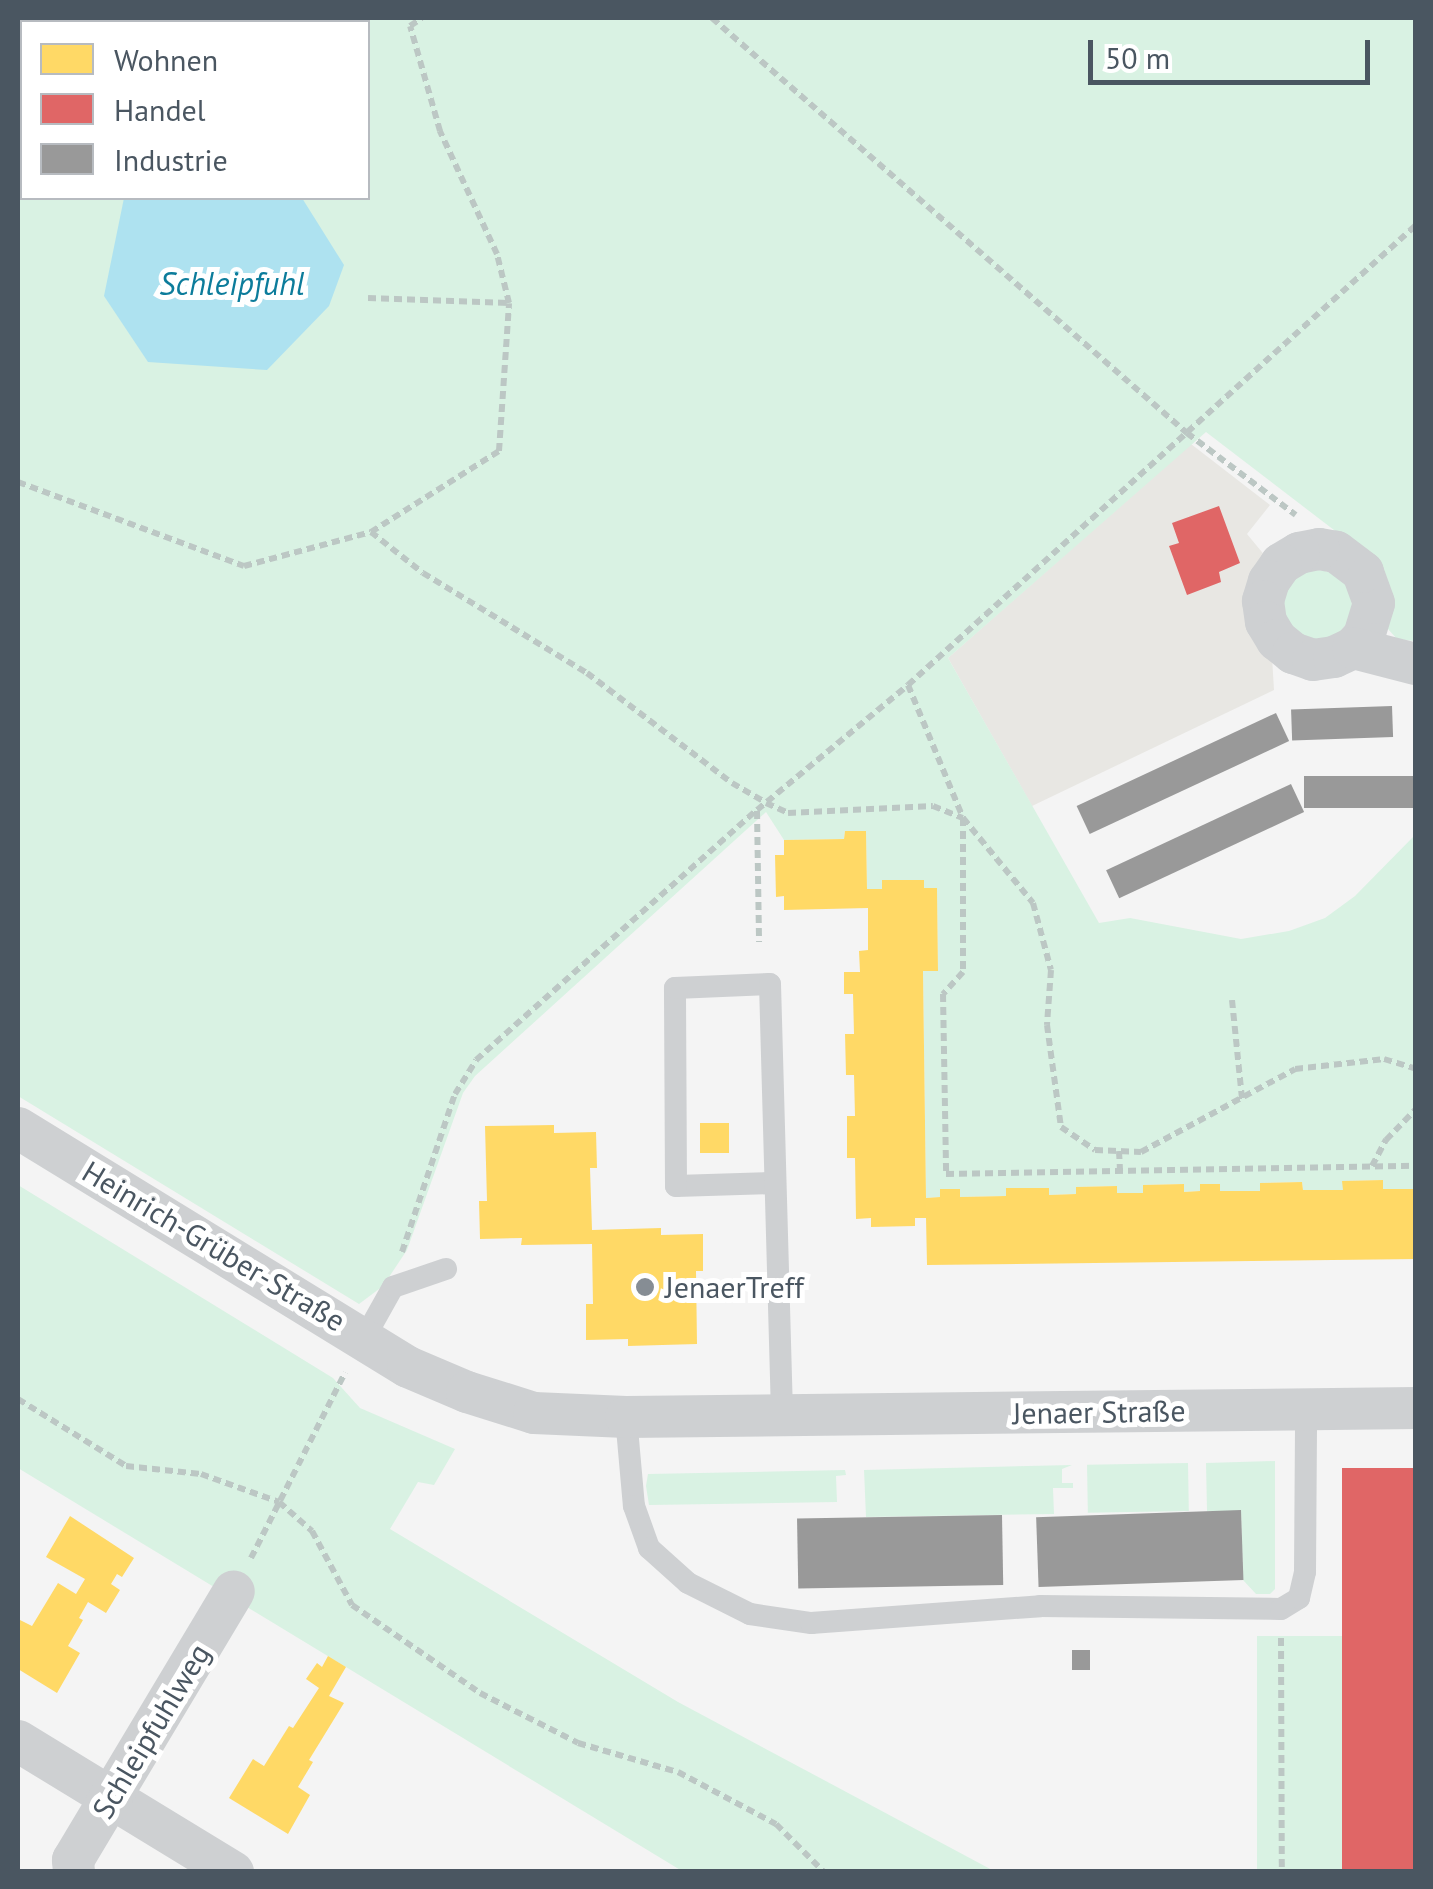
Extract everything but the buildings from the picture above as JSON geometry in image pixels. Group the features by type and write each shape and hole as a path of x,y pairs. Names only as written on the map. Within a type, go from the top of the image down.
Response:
{"street":[{"path":"1319,549 1351,560 1371,587 1372,620 1353,648 1334,658 1313,660 1293,654 1277,640 1266,622 1263,602 1269,581 1280,564 1298,553 1319,549"},
{"path":"1353,648 1416,664"},
{"name":"Heinrich-Grüber-Straße","path":"18,1128 408,1367"},
{"name":"Jenaer Straße","path":"408,1367 534,1413 626,1417 1416,1408"},
{"name":"Schleipfuhlweg","path":"74,1872 74,1860 234,1592"},
{"path":"18,1740 233,1872"}],"lane":[{"path":"774,1183 676,1186 676,988 770,984 782,1416"},
{"path":"366,1338 393,1287 446,1269"},
{"path":"626,1417 634,1506 649,1548 688,1584 750,1614 811,1623 1040,1606 1280,1609 1299,1598 1305,1572 1306,1409"}],"path":[{"path":"18,482 244,566 371,532 500,451 509,302 497,254 440,130 410,26 422,18"},
{"path":"712,18 1187,433 1294,514 1319,549"},
{"path":"393,1287 455,1094 476,1060 766,803 908,685 1416,225"},
{"path":"368,298 509,302"},
{"path":"371,532 423,573 587,673 732,784 766,803 788,813 932,806 963,818"},
{"path":"908,685 963,818 1033,903 1051,970 1047,1025 1062,1126 1095,1150 1140,1152 1295,1069 1384,1060 1416,1069"},
{"path":"758,810 759,942"},
{"path":"963,818 963,972 943,994 946,1174 1416,1166"},
{"path":"1232,1000 1242,1099"},
{"path":"1372,1167 1386,1140 1416,1110"},
{"path":"1119,1151 1120,1171"},
{"path":"234,1592 366,1338"},
{"path":"18,1399 126,1466 201,1474 279,1502 312,1531 352,1605 480,1693 578,1743 678,1772 776,1824 824,1872"},
{"path":"1280,1609 1282,1872"}],"shaded area":[{"path":"1191,444 1270,505 1247,534 1266,557 1274,690 1032,806 948,658"}],"green space":[{"path":"18,18 1415,18 1415,641 1397,639 1388,629 1364,553 1206,432 948,658 1099,923 1130,918 1241,939 1289,931 1325,918 1355,896 1415,835 1415,1189 1383,1189 1382,1180 1343,1181 1343,1190 1303,1190 1302,1182 1261,1183 1260,1191 1220,1191 1219,1184 1200,1184 1200,1191 1184,1192 1184,1184 1144,1185 1143,1193 1117,1193 1116,1186 1077,1187 1076,1194 1049,1195 1048,1188 1007,1188 1006,1196 960,1197 960,1189 940,1189 940,1197 926,1198 923,971 938,970 937,888 924,888 924,880 882,881 882,889 867,889 866,831 845,831 844,839 784,840 766,812 475,1076 463,1093 407,1250 383,1286 359,1304 18,1096"},
{"path":"1317,570 1331,572 1342,580 1350,591 1350,619 1342,630 1331,638 1317,640 1303,638 1292,630 1284,619 1282,605 1284,591 1292,580 1303,572"},
{"path":"18,1185 333,1378 360,1408 455,1449 434,1485 418,1482 390,1529 678,1702 994,1871 682,1871 18,1468"},
{"path":"1275,1461 1275,1589 1270,1594 1256,1594 1243,1580 1241,1511 1207,1511 1206,1463"},
{"path":"1188,1463 1189,1511 1088,1513 1087,1465"},
{"path":"1072,1465 1062,1469 1062,1483 1073,1483 1073,1488 1053,1488 1054,1514 866,1517 864,1470"},
{"path":"845,1470 846,1475 836,1476 837,1502 649,1505 646,1486 648,1474"},
{"path":"1257,1636 1345,1636 1345,1871 1257,1871"}],"water":[{"name":"Schleipfuhl","path":"124,200 303,200 344,265 329,306 267,370 148,362 104,296"}],"place":[{"name":"JenaerTreff","path":"645,1287"}]}
